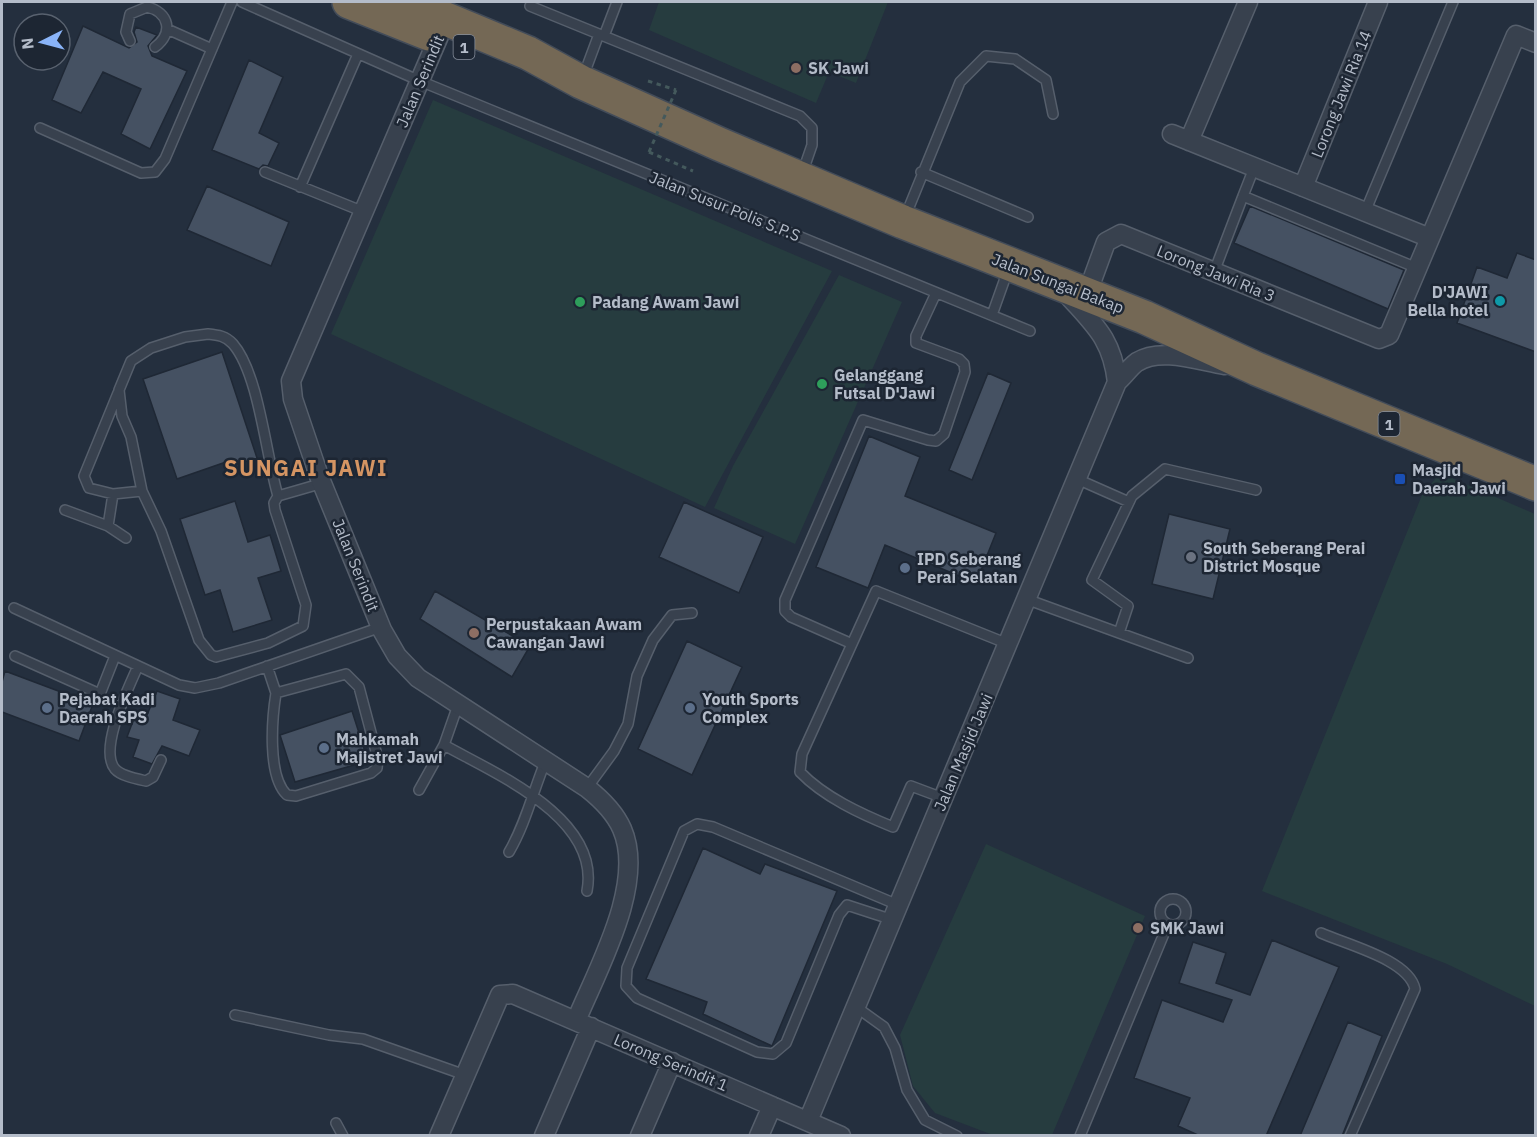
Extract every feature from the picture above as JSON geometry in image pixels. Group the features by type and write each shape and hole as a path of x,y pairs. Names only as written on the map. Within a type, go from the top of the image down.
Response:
{"highway":[{"name":"Jalan Sungai Bakap","path":"349,2 443,20 510,38 528,53 581,82 800,179 1144,317 1257,369 1536,484"},
{"name":"Jalan Sungai Bakap","path":"405,2 560,81 581,82"}],"street":[{"path":"1189,141 1248,2"},
{"name":"Lorong Jawi Ria 14","path":"1303,186 1378,2"},
{"name":"Jalan Serindit","path":"443,20 420,81 291,381 293,399 322,483 381,627 397,656 418,678 588,788 603,800 623,830 630,871 618,919 544,1136"},
{"path":"1417,268 1516,35 1536,43"},
{"path":"1172,134 1430,237"},
{"name":"Lorong Jawi Ria 3","path":"1072,289 1106,242 1121,234 1379,339 1389,335 1417,268"},
{"path":"1072,289 1107,340 1114,357 1117,382"},
{"name":"Jalan Masjid Jawi","path":"808,1121 1117,382 1136,363 1149,357 1167,356 1257,369"},
{"name":"Lorong Serindit 1","path":"465,1075 500,995 513,993 841,1136"},
{"path":"640,1136 672,1062"},
{"path":"439,1136 465,1075"},
{"path":"759,1136 772,1106"}],"lane":[{"path":"40,128 141,173 155,172 165,159 232,2"},
{"name":"Jalan Susur Polis S.P.S","path":"242,2 420,81 1030,331"},
{"path":"581,82 617,2"},
{"path":"1365,212 1453,2"},
{"path":"130,41 126,32 130,14 158,5 167,29 163,41 155,47"},
{"path":"530,6 800,116 812,128 812,145 800,179"},
{"path":"167,29 212,49"},
{"path":"300,187 358,54"},
{"path":"903,222 921,172 960,82 986,56 1015,59 1046,80 1053,114"},
{"path":"1214,272 1254,168"},
{"path":"265,172 364,212"},
{"path":"921,172 1028,217"},
{"path":"1243,196 1417,268"},
{"path":"992,315 1010,265"},
{"path":"850,643 790,617 785,611 785,600 863,420 928,440 936,441 944,434 965,372 964,364 959,359 916,343 916,336 936,293"},
{"path":"119,390 122,416 131,437 142,491 161,531 200,640 211,655 216,657 267,643 303,626 306,606 275,510 274,503 278,496 255,395 241,358 233,345 223,336 208,334 185,337 151,348 131,361 119,390 84,476 89,488 113,494 142,491"},
{"path":"1119,633 1128,606 1092,580 1132,496 1165,469 1256,490"},
{"path":"1077,479 1129,502"},
{"path":"278,496 322,483"},
{"path":"108,526 113,494"},
{"path":"65,510 108,526 126,538"},
{"path":"943,798 911,786 892,827 866,816 810,782 800,772 802,754 850,643 876,591 1008,644"},
{"path":"1026,599 1188,658"},
{"path":"14,608 179,685 195,688 219,683 381,627"},
{"path":"588,788 614,751 628,724 637,676 653,640 672,615 692,613"},
{"path":"15,656 100,694 115,656"},
{"path":"138,666 114,726 111,762 118,772 146,781 153,777 161,760"},
{"path":"267,666 276,693 272,737 275,762 282,788 287,795 296,796 371,773 377,768 378,759 359,687 346,674 335,675 276,693"},
{"path":"419,790 427,771 444,745 458,705"},
{"path":"444,745 532,794 575,834 587,860 590,876 587,891"},
{"path":"509,852 523,828 532,794 546,760"},
{"path":"697,824 713,827 896,912 848,905 839,915 786,1043 773,1054 757,1052 637,998 626,986 627,968 684,831 697,824"},
{"path":"1080,1136 1168,924"},
{"path":"1321,933 1402,967 1413,978 1415,989 1350,1136"},
{"path":"856,1007 884,1027 895,1048 907,1090 925,1120 957,1136"},
{"path":"235,1015 329,1035 363,1038 465,1075"},
{"path":"336,1123 343,1136"}],"path":[{"path":"648,81 676,90 649,152 693,171"}],"green space":[{"name":"SK Jawi","path":"659,2 888,2 856,83 829,72 816,103 649,30"},
{"name":"Padang Awam Jawi","path":"433,100 832,271 705,507 331,334"},
{"name":"Gelanggang Futsal D'Jawi","path":"839,275 902,302 795,544 714,508 733,466"},
{"path":"1440,473 1535,514 1535,1006 1447,964 1262,891 1422,495"},
{"path":"986,844 1145,916 1052,1135 993,1135 935,1113 913,1086 900,1035"}],"building":[{"path":"83,26 129,48 137,42 134,32 136,27 157,35 148,46 152,56 187,71 150,149 121,134 141,89 103,72 81,113 52,100 64,72 72,72 72,52"},
{"path":"249,60 283,77 259,133 279,143 268,166 263,165 259,169 212,150"},
{"path":"207,186 289,222 271,266 187,230"},
{"path":"1250,206 1404,270 1388,309 1234,243"},
{"name":"D'JAWI Bella hotel","path":"1517,253 1536,260 1536,352 1457,323 1477,267 1507,278"},
{"path":"222,352 257,458 228,467 226,462 177,479 143,379"},
{"path":"988,373 1011,383 972,480 949,470"},
{"path":"869,436 920,457 905,496 996,533 976,583 885,545 868,588 816,567"},
{"path":"235,501 248,542 270,535 281,571 258,578 272,620 233,632 220,590 205,595 180,519"},
{"path":"684,502 763,537 739,593 659,557"},
{"name":"South Seberang Perai District Mosque","path":"1169,514 1230,529 1213,599 1152,584"},
{"name":"Perpustakaan Awam Cawangan Jawi","path":"435,591 530,646 512,677 420,619"},
{"name":"Youth Sports Complex","path":"687,641 742,667 692,775 638,749"},
{"name":"Pejabat Kadi Daerah SPS","path":"5,671 93,704 79,741 2,712 2,682"},
{"path":"157,691 180,699 173,720 200,730 189,756 162,746 152,764 133,757 139,740 127,737 136,713 147,715"},
{"name":"Mahkamah Majistret Jawi","path":"352,711 368,761 295,782 280,735"},
{"path":"703,848 760,874 765,864 837,891 772,1046 703,1014 707,1002 646,979"},
{"path":"1272,940 1339,967 1266,1136 1200,1136 1178,1126 1190,1098 1134,1078 1162,1000 1223,1022 1232,1000 1179,983 1193,942 1226,953 1216,983 1250,995"},
{"path":"1348,1022 1382,1036 1342,1136 1300,1136"}],"place":[{"name":"SK Jawi","path":"796,68"},
{"name":"D'JAWI Bella hotel","path":"1500,301"},
{"name":"Padang Awam Jawi","path":"580,302"},
{"name":"Gelanggang Futsal D'Jawi","path":"822,384"},
{"name":"Masjid Daerah Jawi","path":"1400,479"},
{"name":"South Seberang Perai District Mosque","path":"1191,557"},
{"name":"IPD Seberang Perai Selatan","path":"905,568"},
{"name":"Perpustakaan Awam Cawangan Jawi","path":"474,633"},
{"name":"Pejabat Kadi Daerah SPS","path":"47,708"},
{"name":"Youth Sports Complex","path":"690,708"},
{"name":"Mahkamah Majistret Jawi","path":"324,748"},
{"name":"SMK Jawi","path":"1138,928"}],"district":[{"name":"SUNGAI JAWI","path":"306,467"}]}
